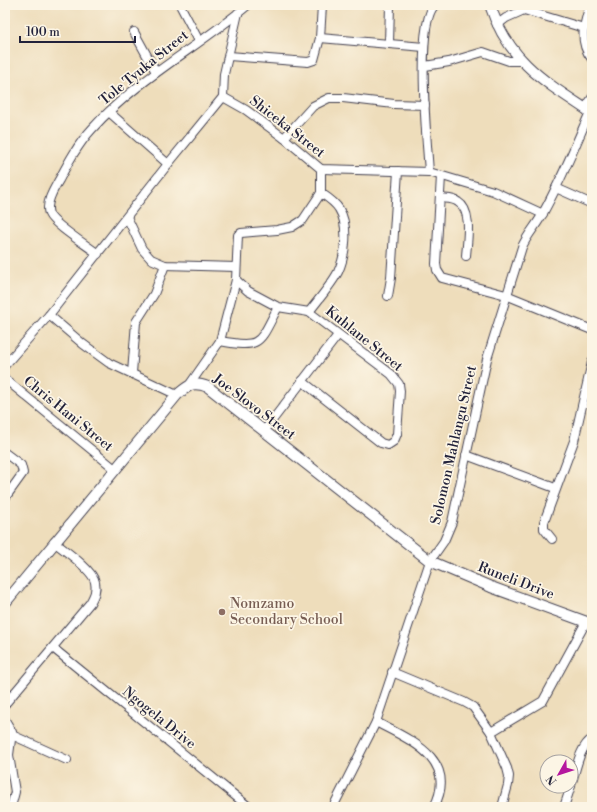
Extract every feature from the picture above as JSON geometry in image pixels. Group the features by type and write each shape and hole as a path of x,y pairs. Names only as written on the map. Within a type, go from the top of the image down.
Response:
{"street":[{"path":"180,5 199,41"},
{"name":"Tole Tyuka Street","path":"98,254 55,222 49,214 48,209 52,194 77,148 92,129 109,112 156,72 238,14 248,5"},
{"path":"229,56 311,62 315,58 320,38 322,5"},
{"path":"389,43 390,5"},
{"path":"429,172 425,105 424,47 427,21 431,10 435,5"},
{"path":"490,5 497,25 511,49 521,61 546,82 589,111"},
{"path":"517,5 524,10 584,28"},
{"path":"590,5 584,28 585,48 592,59"},
{"path":"497,25 506,18 524,10"},
{"path":"5,366 49,316 223,96 224,74 238,14"},
{"path":"134,32 156,72"},
{"path":"320,38 424,47"},
{"path":"425,66 450,62 464,56 483,52 509,61 521,61"},
{"name":"Shiceka Street","path":"223,96 246,110 284,138 321,169 429,172 493,191 543,214"},
{"path":"284,138 313,106 329,98 343,98 394,104 425,105"},
{"name":"Solomon Mahlangu Street","path":"336,806 376,722 430,561 444,541 452,522 487,359 506,295 526,239 543,214 556,188 589,111 592,98"},
{"path":"109,112 168,164"},
{"path":"190,384 220,341 236,280 237,239 239,234 292,227 303,220 321,192 321,169"},
{"path":"388,296 391,278 398,171"},
{"path":"441,176 436,264 439,274 446,280 506,295 592,330"},
{"path":"556,188 592,204"},
{"path":"236,280 254,294 278,307 310,312 337,274 344,245 343,217 339,209 321,192"},
{"path":"440,198 460,202 465,209 467,223 466,256"},
{"path":"127,217 145,254 151,259 165,266 236,267"},
{"path":"132,373 136,322 154,294 165,266"},
{"path":"220,341 250,345 259,341 278,307"},
{"name":"Kuhlane Street","path":"302,381 380,443 388,445 394,441 397,434 400,391 399,384 391,374 338,335 310,312"},
{"path":"49,316 94,353 109,363 177,395"},
{"path":"264,431 338,335"},
{"path":"552,540 544,529 544,522 555,488 574,441 592,362"},
{"name":"Chris Hani Street","path":"5,379 115,469"},
{"name":"Joe Slovo Street","path":"5,603 177,395 190,384 199,384 208,387 430,561"},
{"path":"5,453 21,465 23,473 5,498"},
{"path":"466,455 555,488"},
{"path":"5,704 90,603 95,593 96,582 90,572 54,542"},
{"name":"Runeli Drive","path":"430,561 491,587 589,623"},
{"path":"491,732 544,701 589,623"},
{"name":"Ngogela Drive","path":"53,648 249,807"},
{"path":"392,672 464,702 477,712 491,732 509,776 502,807"},
{"path":"5,720 11,728 12,735 9,755 15,792 11,807"},
{"path":"376,722 420,744 435,762 441,788 434,807"},
{"path":"12,735 67,760"},
{"path":"579,761 587,742 592,739"},
{"path":"564,807 568,794"}],"place":[{"name":"Nomzamo Secondary School","path":"222,612"}]}
